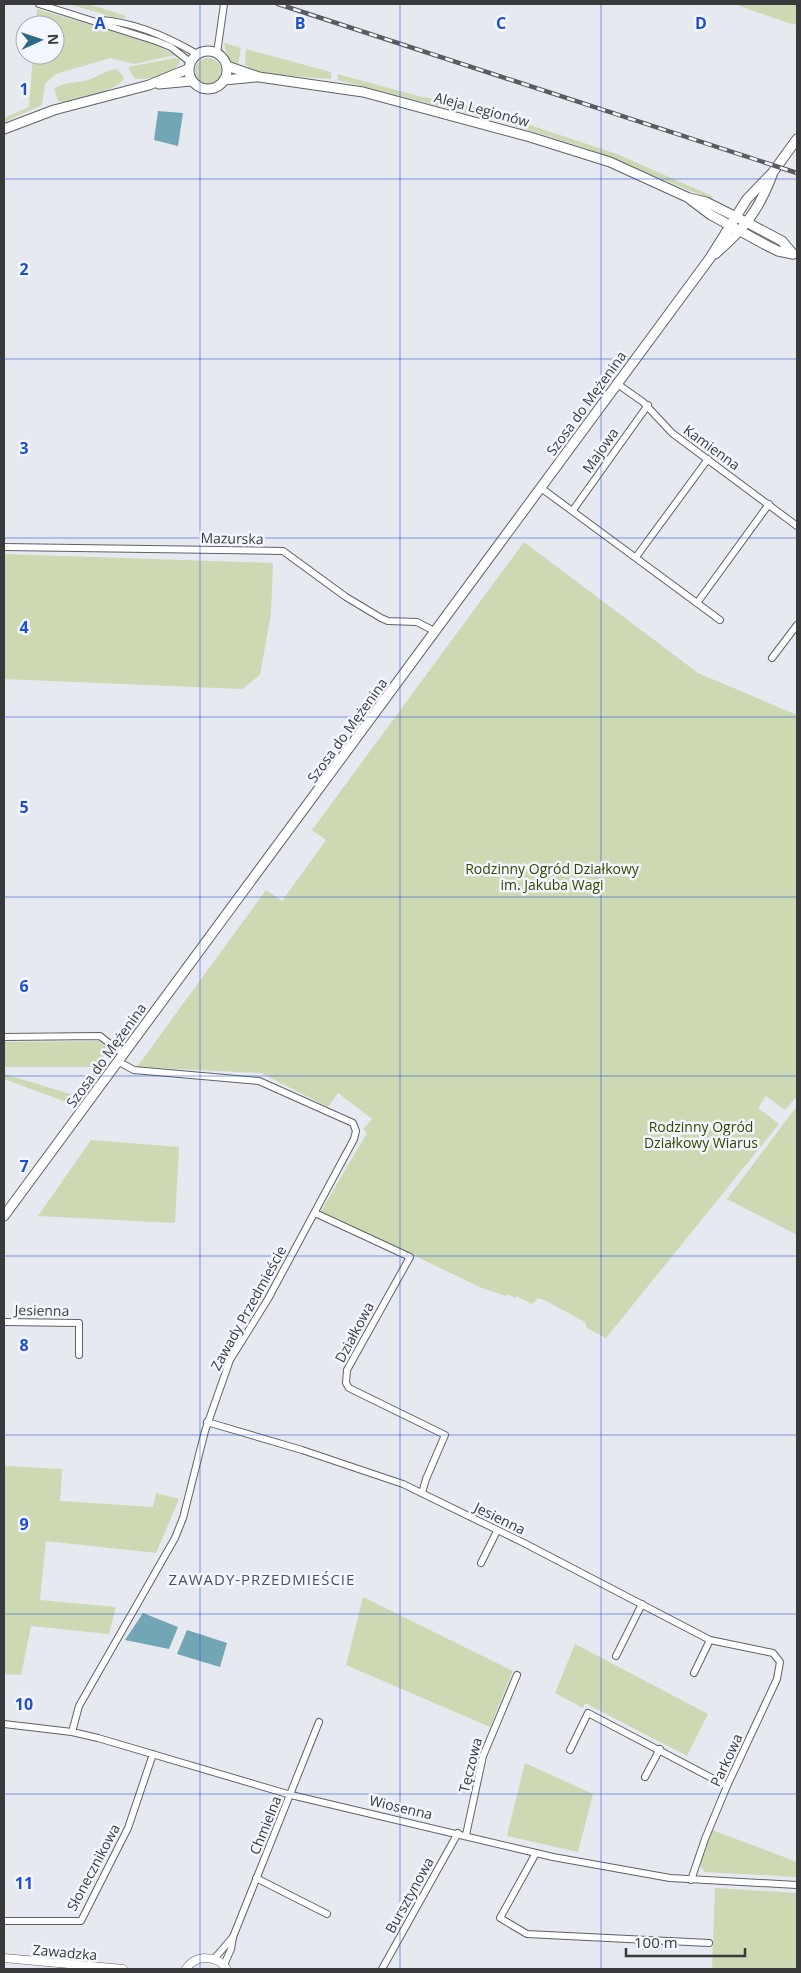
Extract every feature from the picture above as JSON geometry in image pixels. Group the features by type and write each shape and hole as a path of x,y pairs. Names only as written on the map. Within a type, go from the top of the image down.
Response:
{"main road":[{"path":"4,129 54,110 149,85 191,81 200,88 211,89 224,80 227,66 221,56 216,53 203,51 196,54 189,66 149,85"},
{"path":"189,66 191,81"},
{"name":"Aleja Legionów","path":"227,66 259,77 363,92 530,136 610,162 689,198 703,210 733,221 748,223 782,241 795,255"},
{"name":"Aleja Legionów","path":"224,80 259,77"},
{"path":"774,172 797,139"},
{"name":"Szosa do Mężenina","path":"4,1216 436,632 616,383 710,258 753,192 774,172"},
{"name":"Szosa do Mężenina","path":"710,258 748,223 757,209 774,172"},
{"name":"Aleja Legionów","path":"733,221 741,230 778,252 795,255"}],"street":[{"path":"39,4 96,20 112,21 154,33 196,54"},
{"path":"216,53 224,4"},
{"path":"96,20 111,28 171,47 189,66"},
{"name":"Kamienna","path":"616,383 648,406 672,433 797,526"},
{"name":"Majowa","path":"573,510 648,406"},
{"path":"636,557 708,459"},
{"path":"541,488 720,620"},
{"path":"697,603 768,504"},
{"name":"Mazurska","path":"4,547 283,551 346,597 381,618 388,621 417,622 436,632"},
{"path":"772,658 797,625"},
{"path":"4,1037 100,1036 122,1058"},
{"name":"Zawady Przedmieście","path":"72,1732 79,1706 174,1538 183,1518 207,1422 230,1360 268,1299 354,1139 356,1131 353,1123 259,1081 134,1070 122,1058"},
{"name":"Działkowa","path":"315,1213 410,1257 345,1377 349,1388 445,1435 422,1493"},
{"name":"Jesienna","path":"4,1322 79,1323 79,1354"},
{"name":"Jesienna","path":"207,1422 382,1476 422,1493 710,1640 773,1653"},
{"path":"480,1563 497,1531"},
{"path":"616,1656 642,1604"},
{"path":"694,1673 710,1640"},
{"name":"Parkowa","path":"692,1880 705,1839 727,1786 777,1679 780,1662 773,1653"},
{"name":"Tęczowa","path":"466,1835 484,1750 517,1675"},
{"path":"570,1750 588,1713 660,1749 727,1786"},
{"name":"Chmielna","path":"226,1967 233,1937 319,1722"},
{"name":"Wiosenna","path":"4,1724 72,1732 291,1795 588,1864 692,1880 797,1885"},
{"path":"645,1777 660,1749"},
{"name":"Słonecznikowa","path":"4,1921 81,1921 128,1828 153,1754"},
{"name":"Bursztynowa","path":"382,1969 458,1833"},
{"path":"536,1853 500,1918 527,1934 709,1943"},
{"path":"256,1878 327,1914"},
{"name":"Chmielna","path":"214,1959 233,1937"},
{"name":"Zawadzka","path":"4,1958 124,1969"},
{"path":"186,1969 200,1959 214,1959 226,1967"}],"green space":[{"path":"69,4 88,4 126,16 125,18 113,17"},
{"path":"734,4 797,4 797,25 788,23"},
{"path":"37,9 57,15 37,15"},
{"path":"65,17 152,43 175,55 134,64 110,58 56,74 45,84 42,105 4,122 4,118 29,107 32,65 65,65"},
{"path":"224,43 241,48 238,66 228,59"},
{"path":"246,49 331,72 331,79 280,75 247,69 248,66 245,65"},
{"path":"175,58 179,59 180,63 177,67 166,74 152,78 134,78 128,67"},
{"path":"208,58 217,62 221,71 217,80 208,84 199,80 195,71 199,62"},
{"path":"117,69 124,78 114,87 64,102 58,101 54,89 58,86 88,80"},
{"path":"337,74 418,96 479,108 617,154 712,196 713,200 586,148 512,125 338,80"},
{"name":"Rodzinny Ogród Działkowy im. Jakuba Wagi","path":"524,542 698,673 797,715 797,1096 785,1110 766,1096 758,1108 779,1124 606,1338 587,1328 585,1322 544,1300 538,1298 532,1304 516,1296 515,1298 508,1294 506,1296 482,1288 321,1211 367,1133 363,1129 372,1119 338,1093 328,1107 261,1073 137,1067 266,890 282,901 326,840 312,830"},
{"path":"4,554 273,563 271,613 260,675 242,689 4,679"},
{"path":"99,1041 108,1049 94,1067 4,1067 4,1042"},
{"path":"4,1074 74,1095 69,1103 4,1079"},
{"path":"797,1106 797,1235 727,1199"},
{"path":"91,1140 179,1147 175,1223 38,1216"},
{"path":"4,1466 62,1469 60,1501 153,1507 156,1493 179,1499 156,1553 46,1541 40,1600 116,1607 109,1634 31,1626 21,1675 4,1674"},
{"path":"363,1597 513,1671 490,1727 346,1665"},
{"path":"575,1644 708,1714 687,1756 585,1703 583,1708 555,1693"},
{"path":"525,1763 593,1794 578,1852 507,1836"},
{"path":"712,1830 797,1862 797,1877 705,1872 699,1865"},
{"path":"715,1888 797,1893 797,1969 712,1969"}],"water":[{"path":"158,111 183,113 178,146 154,140"},
{"path":"143,1613 178,1627 169,1649 125,1640"},
{"path":"187,1630 227,1643 220,1667 177,1654"}],"railway":[{"path":"278,4 797,173"}],"district":[{"name":"ZAWADY-PRZEDMIEŚCIE","path":"262,1579"}],"park label":[{"name":"Rodzinny Ogród Działkowy Wiarus","path":"701,1134"}]}
